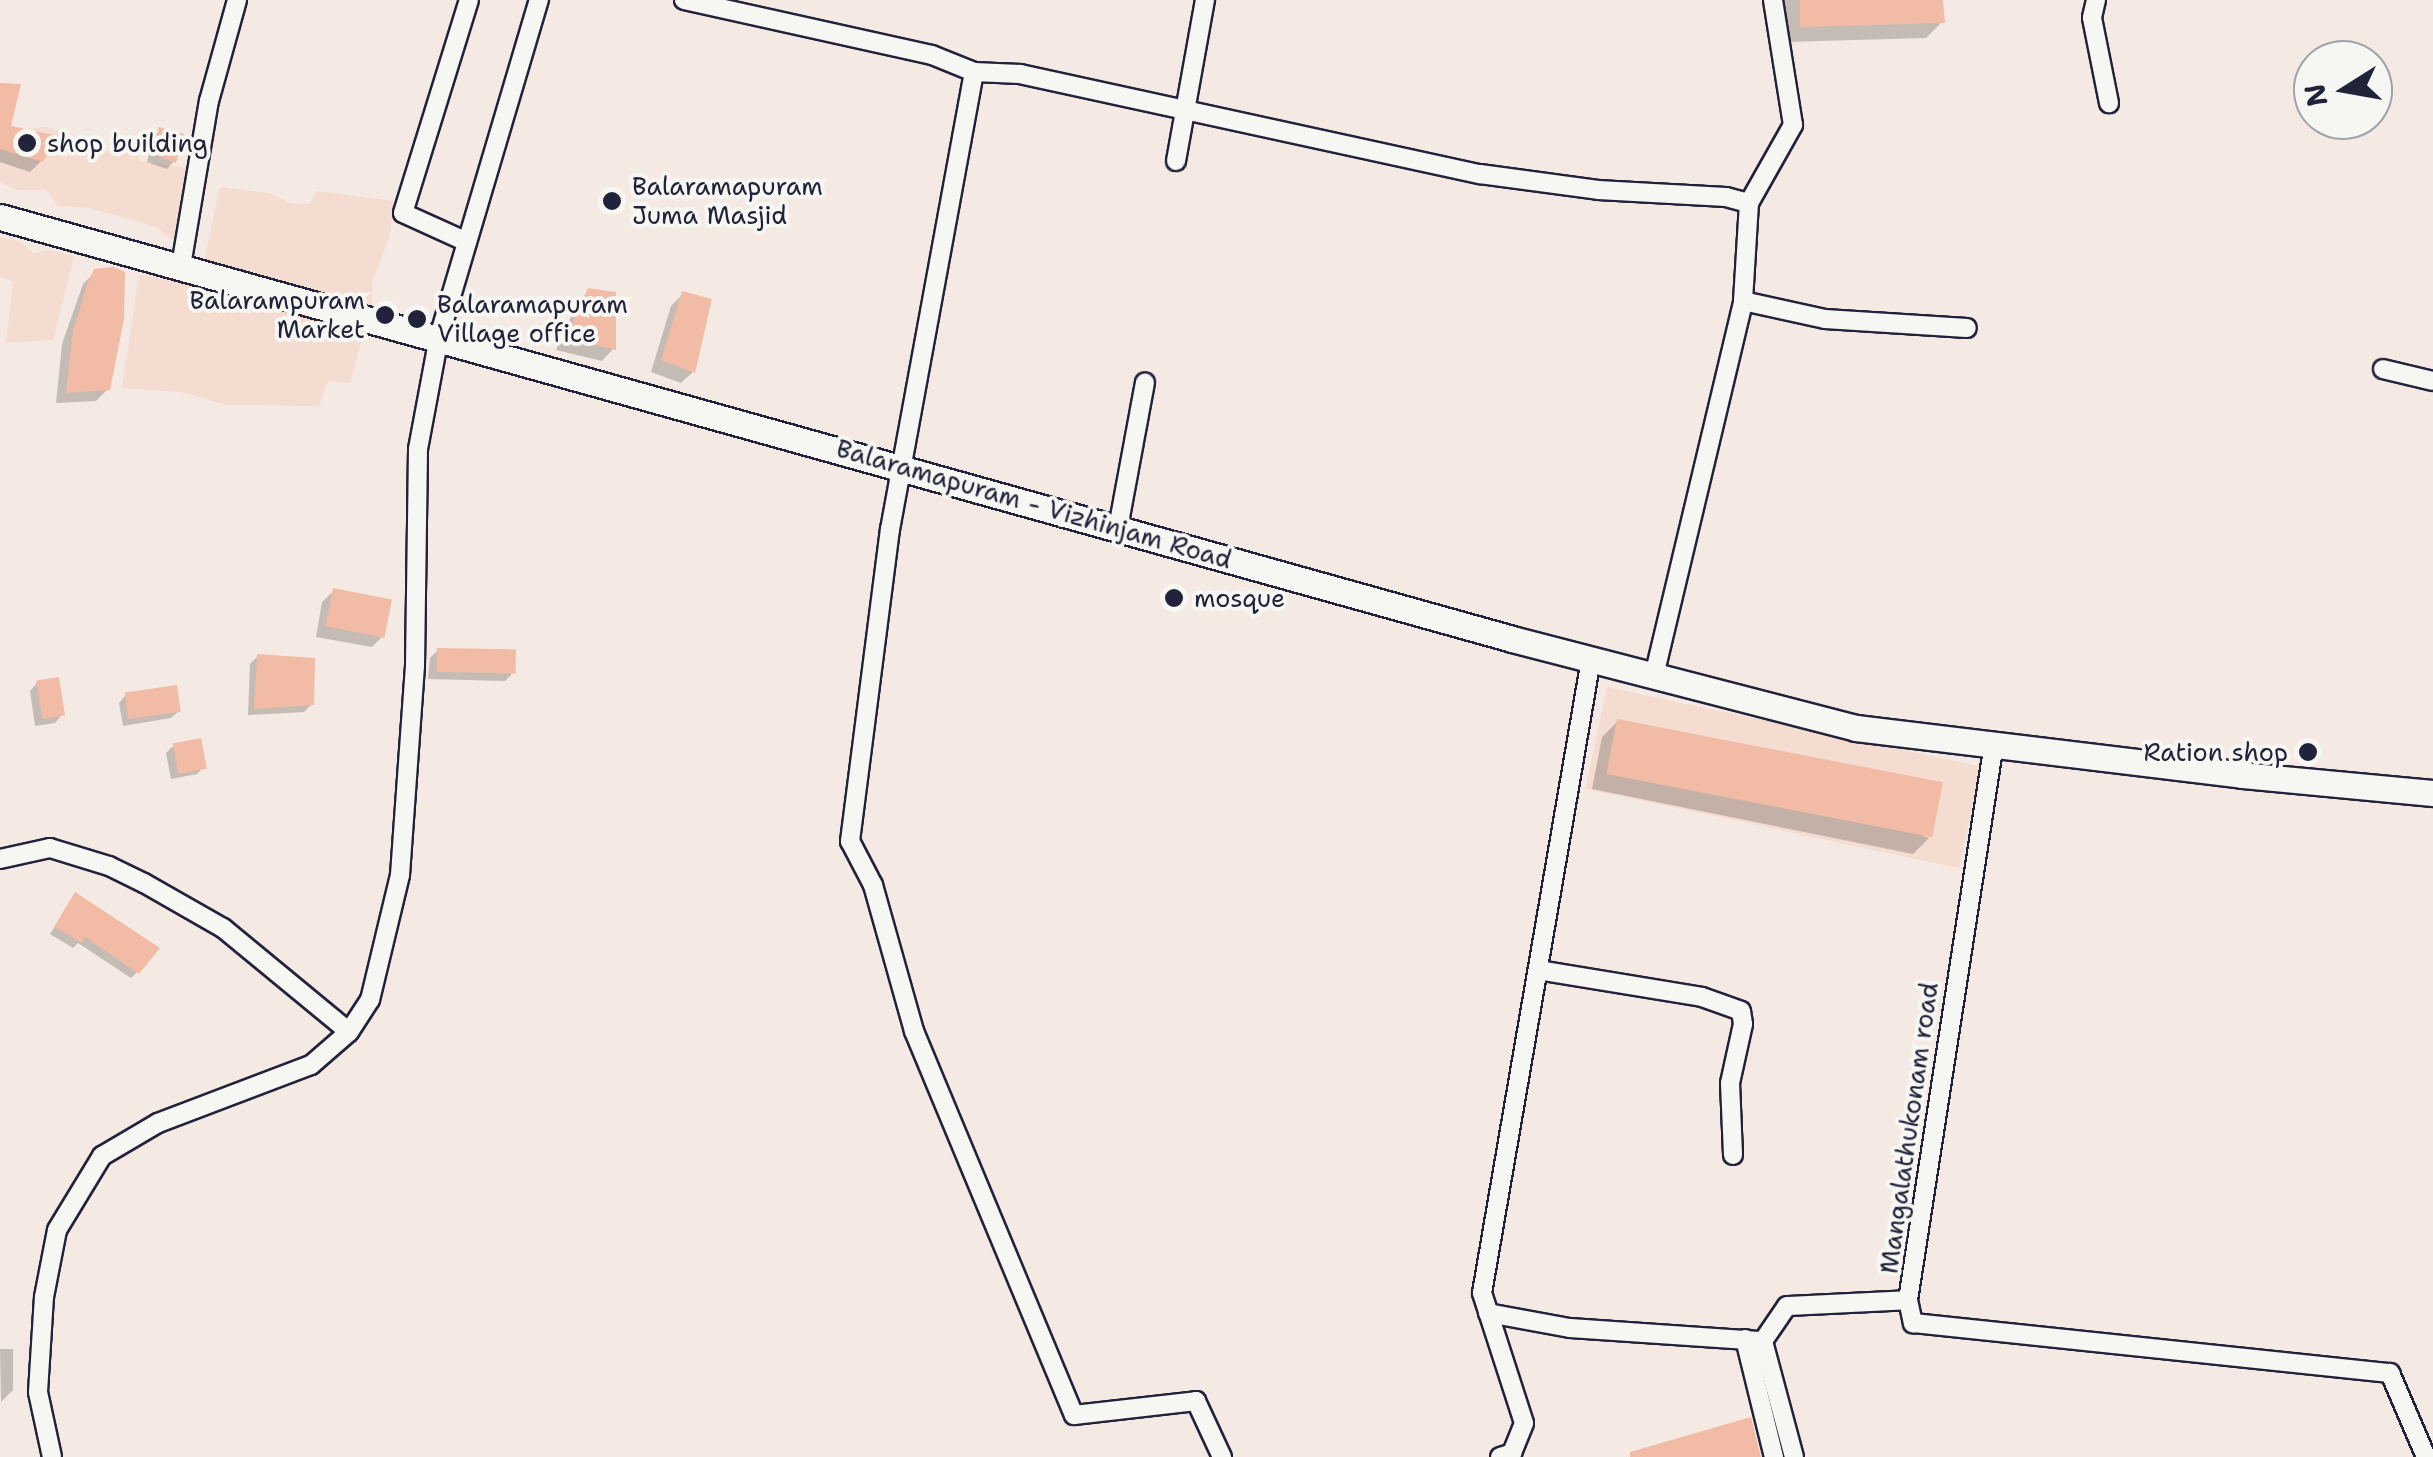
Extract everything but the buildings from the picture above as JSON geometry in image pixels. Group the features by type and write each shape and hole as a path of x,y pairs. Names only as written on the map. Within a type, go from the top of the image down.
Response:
{"main road":[{"name":"Balaramapuram - Vizhinjam Road","path":"0,217 1591,659 1856,728 2242,775 2433,793"}],"street":[{"path":"181,266 208,102 237,0"},
{"path":"467,242 403,213 469,0"},
{"path":"52,1457 38,1392 44,1297 57,1230 102,1156 158,1124 311,1065 349,1032 370,1000 400,874 415,665 418,449 439,337 539,0"},
{"path":"684,0 932,55 974,72 1020,74 1480,174 1598,190 1726,197 1749,204"},
{"path":"1176,161 1205,0"},
{"path":"1654,676 1743,301 1749,204 1793,125 1773,0"},
{"path":"2096,0 2092,18 2109,103"},
{"path":"974,72 900,466 864,707 850,841 872,884 914,1031 1074,1415 1196,1401 1222,1457"},
{"path":"1743,301 1825,319 1967,328"},
{"path":"2383,369 2433,381"},
{"path":"1118,528 1145,382"},
{"path":"1500,1457 1512,1453 1524,1423 1482,1293 1591,659"},
{"name":"Mangalathukonam road","path":"1754,1340 1786,1306 1908,1300 1994,743"},
{"path":"0,859 50,848 109,866 144,883 223,928 349,1032"},
{"path":"1538,970 1702,998 1741,1011 1743,1024 1730,1083 1733,1156"},
{"path":"1908,1300 1912,1323 2390,1373 2426,1457"},
{"path":"1488,1313 1570,1328 1754,1340"},
{"path":"1754,1340 1774,1457"},
{"path":"1754,1340 1794,1457"}],"shaded area":[{"path":"0,123 25,129 47,127 113,153 135,149 140,161 187,168 191,182 177,244 156,227 90,208 58,206 46,190 18,190 0,182"},
{"path":"220,187 268,193 290,203 310,204 316,191 394,201 390,235 372,283 372,306 204,261"},
{"path":"0,237 19,241 33,253 49,250 74,256 53,340 6,343 13,282 0,277"},
{"path":"139,275 177,281 364,332 350,383 328,381 319,406 227,405 180,392 122,388"},
{"path":"1607,687 1981,766 1959,868 1585,789"}],"place":[{"name":"shop building","path":"27,143"},
{"name":"Balaramapuram Juma Masjid","path":"612,201"},
{"name":"Balarampuram Market","path":"385,315"},
{"name":"Balaramapuram Village office","path":"417,319"},
{"name":"mosque","path":"1174,598"},
{"name":"Ration shop","path":"2308,752"}]}
